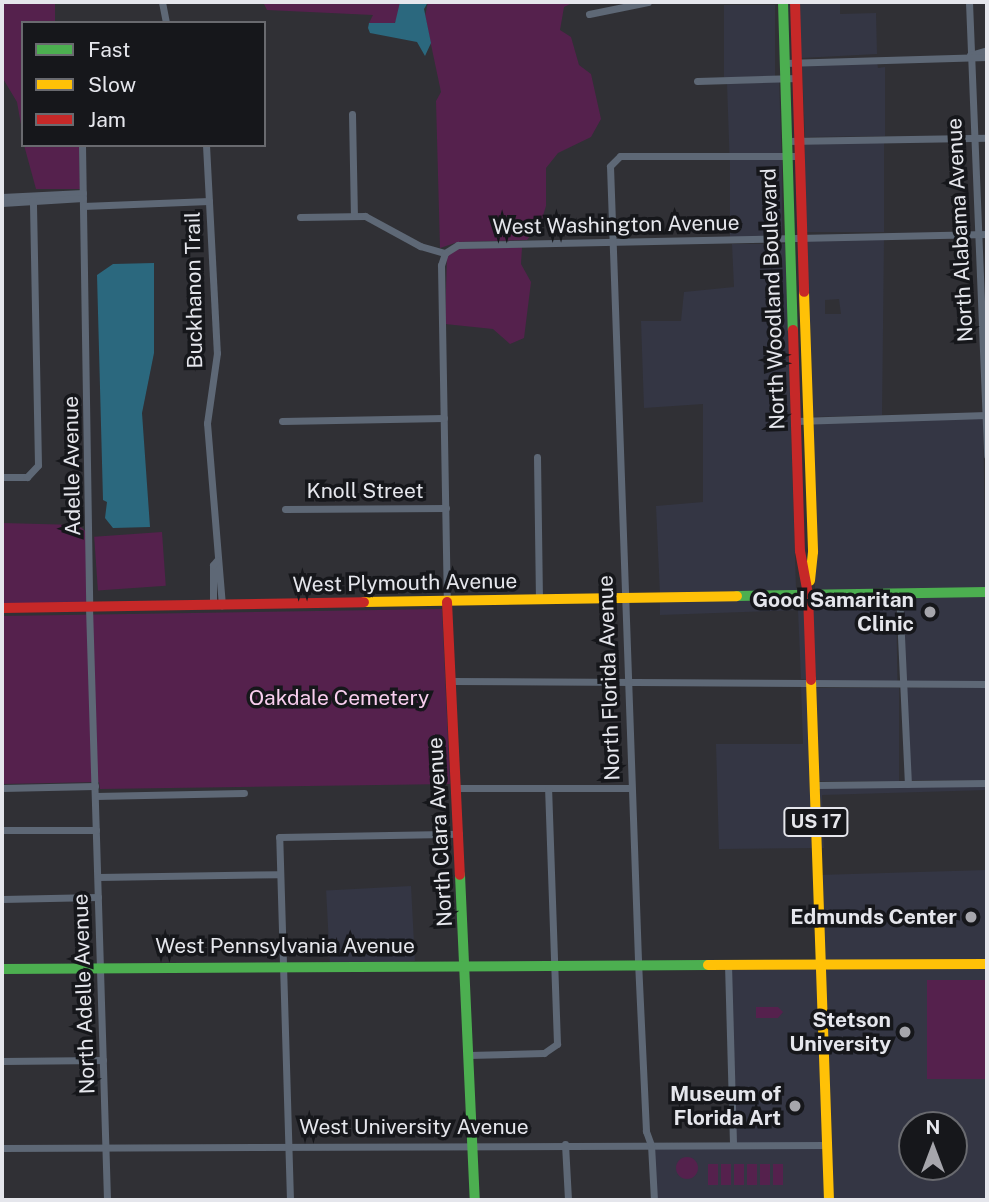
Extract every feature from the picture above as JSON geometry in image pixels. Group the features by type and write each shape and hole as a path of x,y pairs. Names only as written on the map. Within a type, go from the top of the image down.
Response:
{"main road":[{"name":"North Woodland Boulevard","path":"783,2 800,551 808,594 829,1200"},
{"name":"North Woodland Boulevard","path":"795,2 813,552 808,594"},
{"name":"West Plymouth Avenue","path":"2,608 987,592"},
{"name":"North Clara Avenue","path":"447,601 458,788 475,1200"},
{"name":"West Pennsylvania Avenue","path":"2,969 283,964 987,964"}],"street":[{"path":"162,2 166,21"},
{"path":"589,14 648,2"},
{"name":"North Alabama Avenue","path":"969,2 972,138 987,456"},
{"path":"970,55 987,50"},
{"path":"784,62 970,55 987,57"},
{"path":"697,81 798,78"},
{"path":"352,114 354,216"},
{"path":"787,141 987,138"},
{"name":"Adelle Avenue","path":"82,147 89,607 95,786"},
{"name":"Buckhanon Trail","path":"206,147 217,353 208,423 218,605"},
{"name":"North Florida Avenue","path":"654,1200 651,1145 646,1130 631,788 610,166 620,156 787,157"},
{"path":"787,157 800,156"},
{"path":"2,197 209,201"},
{"path":"2,203 83,199"},
{"path":"2,477 27,477 38,465 33,200"},
{"path":"300,217 365,216 420,246 445,253"},
{"name":"West Washington Avenue","path":"445,253 458,245 987,234"},
{"name":"North Clara Avenue","path":"445,253 441,265 447,601"},
{"path":"796,421 986,415"},
{"path":"282,421 444,418"},
{"path":"537,457 539,600"},
{"name":"Knoll Street","path":"285,509 446,508"},
{"path":"899,594 901,684 908,783"},
{"path":"452,681 987,684"},
{"path":"815,785 987,782"},
{"path":"2,788 95,786"},
{"name":"North Adelle Avenue","path":"95,786 107,1200"},
{"path":"458,788 631,788"},
{"path":"468,1055 553,1050 557,1044 548,789"},
{"path":"95,796 244,793"},
{"path":"2,830 96,830"},
{"path":"290,1200 279,837 459,834"},
{"path":"98,877 279,874"},
{"path":"2,899 98,897"},
{"path":"728,964 733,1144"},
{"path":"2,1061 103,1060"},
{"name":"West University Avenue","path":"2,1148 472,1144 827,1145"},
{"path":"565,1144 568,1200"}],"shaded area":[{"path":"799,2 840,2 840,14 876,13 877,54 801,58"},
{"path":"724,5 775,5 775,77 724,77"},
{"path":"877,61 878,68 885,67 885,136 805,137 802,65"},
{"path":"779,82 781,153 730,155 727,84"},
{"path":"805,143 884,143 884,232 805,232"},
{"path":"730,160 782,160 782,237 730,237"},
{"path":"884,239 882,415 812,417 807,240","holes":["839,299 841,314 825,314 825,300"]},
{"path":"732,244 785,244 796,588 804,591 660,594 656,506 703,502 703,404 644,408 641,321 681,321 684,292 734,287"},
{"path":"983,419 986,589 815,592 812,422"},
{"path":"986,596 987,681 903,682 902,597"},
{"path":"896,597 897,681 812,682 811,598"},
{"path":"805,598 808,680 801,679 798,610 660,615 660,601"},
{"path":"801,686 808,687 814,848 719,849 716,744 803,744"},
{"path":"814,688 899,688 899,781 814,781"},
{"path":"905,688 987,688 987,780 905,780"},
{"path":"987,786 987,790 822,795 824,848 820,848 818,788"},
{"name":"Stetson University","path":"987,870 987,1200 654,1200 651,1145 733,1144 728,964 821,964 818,875"},
{"path":"411,886 415,961 330,965 326,890"}],"green space":[{"path":"2,2 55,2 55,21 21,21 21,125 17,102 2,77"},
{"path":"263,2 400,2 401,11 394,24 377,24 369,23 373,15 267,10"},
{"path":"428,2 574,2 564,7 560,30 571,37 579,65 591,74 601,119 591,137 558,153 546,168 546,206 541,222 527,240 458,242 440,248 436,101 441,92 425,16"},
{"path":"25,147 79,147 80,189 36,189"},
{"path":"522,247 521,264 531,282 524,338 510,344 493,329 445,324 447,255 458,249"},
{"path":"2,523 78,525 88,533 86,603 2,604"},
{"path":"162,532 166,586 98,591 94,537"},
{"name":"Oakdale Cemetery","path":"442,609 450,784 100,789 99,782 2,784 2,616"},
{"path":"927,980 987,980 987,1079 927,1079"},
{"path":"756,1007 778,1007 783,1012 778,1018 756,1018"},
{"path":"687,1157 695,1160 698,1168 695,1176 687,1179 679,1176 676,1168 679,1160"},
{"path":"708,1164 718,1164 718,1185 708,1185"},
{"path":"721,1164 731,1164 731,1185 721,1185"},
{"path":"734,1164 744,1164 744,1185 734,1185"},
{"path":"747,1164 757,1164 757,1185 747,1185"},
{"path":"760,1164 770,1164 770,1185 760,1185"},
{"path":"773,1164 783,1164 783,1185 773,1185"}],"water":[{"path":"400,2 428,2 424,9 431,43 425,56 417,42 370,33 369,23 395,23"},
{"path":"154,263 154,353 142,413 150,527 113,528 105,518 107,502 103,500 97,275 113,264"}],"traffic: fast":[{"path":"783,2 793,330"},
{"path":"737,596 987,592"},
{"path":"460,875 475,1200"},
{"path":"2,969 708,965"}],"traffic: slow":[{"path":"804,292 813,552 810,581"},
{"path":"364,602 737,596"},
{"path":"811,680 829,1200"},
{"path":"708,965 987,964"}],"traffic: jam":[{"path":"795,2 804,292"},
{"path":"793,330 800,551 808,594 811,680"},
{"path":"2,608 364,602"},
{"path":"447,602 460,875"}],"place":[{"name":"Good Samaritan Clinic","path":"930,612"},
{"name":"Edmunds Center","path":"971,917"},
{"name":"Stetson University","path":"905,1032"},
{"name":"Museum of Florida Art","path":"795,1106"}]}
